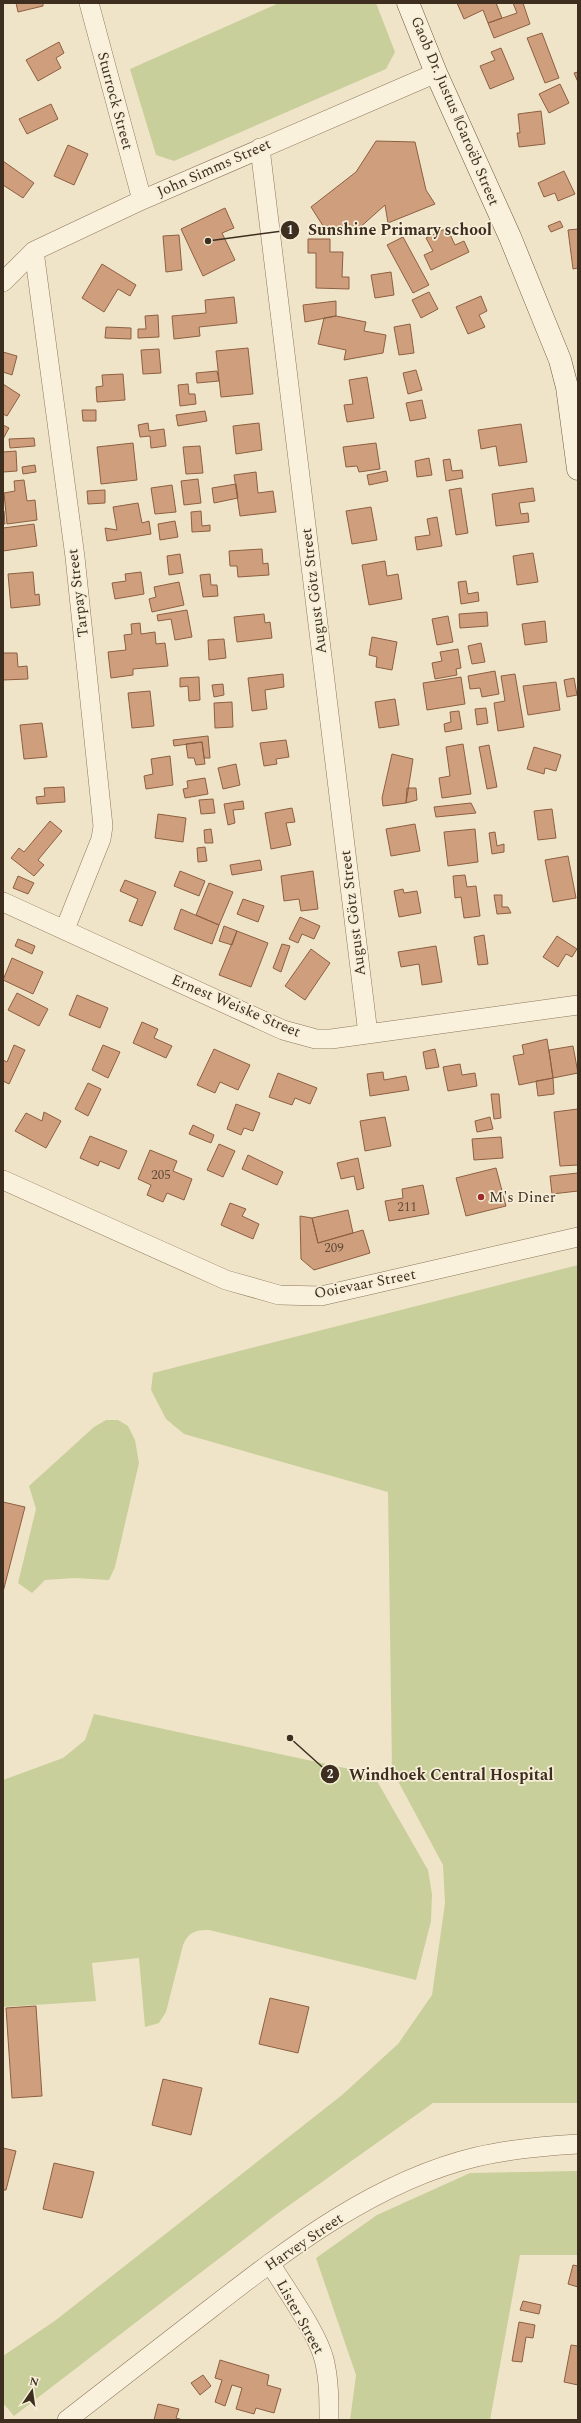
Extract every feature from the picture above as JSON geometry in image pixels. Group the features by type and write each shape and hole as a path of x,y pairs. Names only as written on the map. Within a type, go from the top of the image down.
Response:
{"street":[{"name":"Sturrock Street","path":"89,3 142,200"},
{"name":"Gaob Dr. Justus ǁGaroëb Street","path":"408,3 436,73 510,237 560,360 567,387 578,469"},
{"name":"John Simms Street","path":"3,282 34,251 142,200 436,73"},
{"name":"August Götz Street","path":"260,148 368,1034"},
{"name":"Tarpay Street","path":"34,251 75,558 103,826 101,839 65,929"},
{"name":"Ernest Weiske Street","path":"3,902 65,929 283,1030 316,1039 368,1034 578,1005"},
{"name":"Ooievaar Street","path":"3,1180 226,1280 278,1295 321,1296 578,1237"},
{"name":"Harvey Street","path":"67,2420 270,2263 374,2196 428,2172 476,2157 525,2148 578,2144"},
{"name":"Lister Street","path":"270,2263 316,2340 323,2358 328,2378 329,2420"}],"green space":[{"path":"279,3 376,3 395,52 386,69 174,161 156,155 130,69"},
{"path":"578,1265 578,2103 433,2103 277,2214 14,2416 3,2403 3,2356 56,2320 342,2095 398,2044 432,1995 445,1903 443,1865 392,1770 388,1492 184,1434 166,1419 151,1390 153,1373"},
{"path":"106,1420 118,1420 128,1426 135,1440 139,1463 115,1567 109,1580 75,1578 45,1580 32,1593 18,1583 36,1509 29,1486 94,1427"},
{"path":"94,1714 373,1774 428,1870 432,1894 431,1921 416,1980 204,1930 196,1931 190,1935 183,1945 166,2012 159,2023 145,2027 139,1958 92,1963 96,2001 3,2007 3,1780 63,1758 85,1740"},
{"path":"578,2171 578,2255 520,2255 490,2420 350,2420 356,2375 316,2258 377,2215 470,2173"}],"building":[{"path":"16,3 43,3 43,6 18,12"},
{"path":"457,3 496,3 502,18 488,23 483,10 464,19"},
{"path":"513,3 523,3 530,24 494,38 488,23 517,13"},
{"path":"542,33 559,78 545,83 527,38"},
{"path":"59,42 64,53 56,58 61,68 38,81 26,60"},
{"path":"501,48 514,79 490,89 480,66 495,60 491,52"},
{"path":"578,72 578,82 574,73"},
{"path":"560,84 569,103 549,113 539,94"},
{"path":"51,104 58,119 27,134 19,119"},
{"path":"541,111 545,144 519,147 517,133 520,133 518,114"},
{"path":"376,141 415,142 426,190 435,204 388,223 385,205 357,230 325,229 311,207 356,172"},
{"path":"68,145 88,154 74,185 54,176"},
{"path":"3,161 34,183 23,198 3,185"},
{"path":"564,171 575,194 558,201 555,193 544,197 538,183"},
{"path":"225,208 234,228 222,233 235,260 203,276 181,229"},
{"path":"560,221 563,227 551,232 548,226"},
{"path":"447,228 455,245 464,241 469,252 431,270 424,255 433,251 426,238"},
{"path":"578,229 578,268 573,269 568,230"},
{"path":"179,235 182,270 166,272 163,236"},
{"path":"403,237 429,285 413,293 387,245"},
{"path":"308,239 330,239 330,252 343,252 342,277 349,277 349,289 316,288 316,253 308,253"},
{"path":"102,264 136,285 130,296 118,289 104,312 82,298"},
{"path":"391,272 394,295 375,298 371,275"},
{"path":"429,292 438,309 421,318 412,300"},
{"path":"481,296 487,311 479,315 485,327 468,334 456,307"},
{"path":"234,297 237,323 199,327 200,336 174,339 172,316 206,313 205,300"},
{"path":"336,301 336,316 305,322 303,305"},
{"path":"158,315 159,337 138,338 138,329 146,329 145,316"},
{"path":"336,316 366,322 364,331 386,335 383,353 344,360 346,350 318,344 324,318"},
{"path":"410,324 414,353 399,355 394,327"},
{"path":"106,327 131,328 131,339 105,338"},
{"path":"248,348 253,394 221,397 216,351"},
{"path":"159,349 161,373 143,374 141,350"},
{"path":"3,352 17,356 12,375 3,372"},
{"path":"416,370 422,390 408,394 403,373"},
{"path":"217,371 219,381 197,383 196,373"},
{"path":"123,374 125,400 97,402 96,387 103,386 102,375"},
{"path":"367,377 374,418 347,422 344,405 353,404 349,380"},
{"path":"3,384 20,395 7,416 3,414"},
{"path":"188,384 189,394 195,394 196,404 180,406 178,385"},
{"path":"422,400 426,418 410,421 406,403"},
{"path":"82,410 96,410 96,421 83,421"},
{"path":"205,411 207,421 178,426 176,415"},
{"path":"148,423 149,431 164,429 166,446 151,448 150,436 140,437 138,425"},
{"path":"259,423 262,450 236,454 233,426"},
{"path":"521,424 527,462 499,466 496,446 481,449 478,430"},
{"path":"3,425 9,428 3,439"},
{"path":"34,438 35,446 10,448 9,439"},
{"path":"133,443 137,480 101,484 97,447"},
{"path":"376,443 380,469 359,472 357,466 346,467 343,447"},
{"path":"200,446 203,473 186,474 183,447"},
{"path":"16,451 17,471 3,472 3,452"},
{"path":"429,458 432,475 417,477 415,461"},
{"path":"450,459 452,471 462,470 463,478 446,481 443,460"},
{"path":"35,465 36,472 23,474 22,467"},
{"path":"386,471 388,481 369,485 367,475"},
{"path":"256,472 258,493 273,491 276,512 240,516 234,475"},
{"path":"198,479 201,503 184,505 181,481"},
{"path":"24,480 27,501 35,500 37,520 7,524 4,493 15,491 14,481"},
{"path":"236,484 238,498 214,503 212,488"},
{"path":"172,485 176,512 155,514 151,488"},
{"path":"461,488 468,533 456,535 449,490"},
{"path":"533,488 535,501 519,503 521,514 528,513 529,522 496,526 492,494"},
{"path":"105,490 105,503 88,504 87,491"},
{"path":"138,503 142,523 149,521 151,534 107,541 105,528 117,530 113,507"},
{"path":"371,507 377,540 352,544 346,511"},
{"path":"4,511 5,524 3,524"},
{"path":"201,511 202,526 210,525 210,531 192,532 191,512"},
{"path":"437,517 442,546 417,550 415,537 430,535 427,519"},
{"path":"175,521 178,537 160,540 158,524"},
{"path":"34,524 37,546 3,551 3,528"},
{"path":"262,549 263,564 268,563 269,575 238,577 237,566 230,566 229,551"},
{"path":"533,553 538,582 517,585 513,556"},
{"path":"180,554 183,573 169,575 167,556"},
{"path":"385,561 387,576 398,574 402,599 369,605 362,565"},
{"path":"33,572 35,595 39,594 40,605 11,608 8,574"},
{"path":"141,572 144,594 115,599 112,583 126,581 125,574"},
{"path":"210,574 211,585 217,585 218,596 203,597 200,575"},
{"path":"466,581 468,594 478,592 479,601 461,604 458,582"},
{"path":"179,582 184,605 152,612 149,599 156,597 154,587"},
{"path":"187,610 192,637 175,640 171,619 158,621 157,615"},
{"path":"487,612 488,626 460,628 459,614"},
{"path":"264,614 265,623 270,622 272,638 237,642 234,617"},
{"path":"448,616 453,642 437,645 432,619"},
{"path":"545,621 547,642 525,645 522,624"},
{"path":"140,623 141,634 155,632 156,644 165,643 168,666 133,669 133,675 111,678 108,652 126,650 124,635 132,634 131,624"},
{"path":"372,637 397,642 392,670 376,667 377,657 369,655"},
{"path":"224,639 226,658 209,660 208,640"},
{"path":"481,643 485,662 472,664 468,646"},
{"path":"458,649 461,668 456,669 457,675 435,679 432,663 442,661 440,652"},
{"path":"3,653 17,653 18,667 27,666 28,679 3,680"},
{"path":"495,671 499,694 482,697 480,688 470,689 468,676"},
{"path":"283,674 284,687 265,690 267,709 252,711 248,678"},
{"path":"515,674 524,727 498,731 494,703 505,701 501,676"},
{"path":"199,677 200,700 189,701 188,686 180,687 180,678"},
{"path":"461,677 465,704 427,710 423,683"},
{"path":"574,678 577,695 567,697 564,680"},
{"path":"556,682 560,710 528,715 523,686"},
{"path":"223,684 224,695 214,697 212,685"},
{"path":"150,691 154,726 132,728 128,693"},
{"path":"395,699 399,725 379,728 375,702"},
{"path":"232,702 233,727 215,728 214,703"},
{"path":"486,708 488,723 477,725 475,709"},
{"path":"459,711 462,729 445,732 444,724 451,722 450,712"},
{"path":"42,723 47,757 24,759 20,725"},
{"path":"208,736 210,758 204,758 202,742 174,746 173,740"},
{"path":"286,740 289,757 276,759 277,764 264,766 260,743"},
{"path":"202,742 205,764 196,765 194,758 188,758 186,744"},
{"path":"463,744 471,794 442,798 439,778 450,776 446,747"},
{"path":"489,745 497,787 487,789 479,747"},
{"path":"534,747 561,755 556,771 545,768 544,774 527,769"},
{"path":"392,754 413,759 406,803 383,806 382,798"},
{"path":"170,756 173,785 146,789 144,776 153,774 151,759"},
{"path":"236,764 240,785 223,789 218,768"},
{"path":"205,778 208,794 185,798 183,789 188,788 187,781"},
{"path":"64,787 65,802 37,804 36,797 45,796 44,788"},
{"path":"407,788 416,788 417,800 406,803"},
{"path":"213,799 215,813 201,814 199,800"},
{"path":"243,801 244,809 233,810 235,823 228,825 224,804"},
{"path":"471,803 476,813 436,817 434,807"},
{"path":"292,808 295,822 286,823 291,845 271,849 265,813"},
{"path":"552,809 556,838 538,840 534,811"},
{"path":"158,814 186,818 183,842 155,838"},
{"path":"50,821 62,831 38,860 44,865 34,876 11,858 19,848 24,852"},
{"path":"415,824 420,851 391,856 386,829"},
{"path":"211,829 213,843 205,843 204,830"},
{"path":"475,829 478,862 448,866 444,832"},
{"path":"495,832 497,846 504,844 504,852 492,854 489,833"},
{"path":"205,847 207,861 198,862 197,848"},
{"path":"568,856 576,898 553,902 545,860"},
{"path":"260,860 262,870 232,875 230,865"},
{"path":"180,871 205,881 199,896 174,886"},
{"path":"313,871 318,909 301,911 299,899 284,901 281,876"},
{"path":"465,875 467,887 476,886 480,916 464,918 461,897 455,898 453,876"},
{"path":"18,876 34,883 28,894 13,888"},
{"path":"125,880 156,892 142,926 129,921 138,899 120,891"},
{"path":"209,883 233,892 219,925 196,915"},
{"path":"403,889 404,893 417,891 421,913 399,917 394,891"},
{"path":"494,895 502,895 502,907 508,907 511,913 497,914"},
{"path":"243,899 264,906 258,922 237,914"},
{"path":"181,909 219,925 212,944 174,929"},
{"path":"300,917 320,926 314,939 302,934 298,943 289,939"},
{"path":"224,926 237,931 232,945 219,941"},
{"path":"237,931 268,943 251,987 219,975"},
{"path":"484,935 488,964 478,965 474,937"},
{"path":"557,936 577,949 572,957 566,954 558,967 543,957"},
{"path":"18,939 35,946 32,954 15,946"},
{"path":"282,944 290,946 281,972 273,968"},
{"path":"436,946 442,982 422,985 419,964 401,967 398,952"},
{"path":"311,949 330,963 305,1000 285,986"},
{"path":"12,958 43,972 33,994 3,980"},
{"path":"17,993 48,1009 39,1026 8,1010"},
{"path":"77,995 108,1008 100,1028 69,1015"},
{"path":"142,1022 158,1029 154,1038 172,1046 166,1058 133,1043"},
{"path":"547,1039 553,1078 519,1085 513,1056 524,1054 522,1045"},
{"path":"14,1045 25,1050 9,1084 3,1081 3,1060 7,1062"},
{"path":"103,1045 120,1052 108,1078 92,1070"},
{"path":"573,1046 578,1073 553,1078 549,1050"},
{"path":"214,1049 250,1065 238,1090 220,1082 215,1093 197,1085"},
{"path":"435,1049 439,1067 426,1069 423,1052"},
{"path":"460,1064 462,1075 475,1073 477,1086 448,1091 443,1067"},
{"path":"383,1072 384,1080 406,1076 409,1090 370,1096 367,1074"},
{"path":"278,1073 317,1088 310,1104 295,1098 292,1105 269,1097"},
{"path":"553,1078 554,1094 538,1096 536,1081"},
{"path":"88,1083 101,1089 88,1116 75,1109"},
{"path":"491,1094 499,1094 501,1118 494,1119"},
{"path":"236,1104 260,1113 253,1131 244,1128 241,1135 227,1129"},
{"path":"578,1109 578,1165 560,1166 554,1112"},
{"path":"44,1112 61,1121 46,1148 15,1131 26,1113 42,1121"},
{"path":"385,1117 391,1146 365,1151 360,1121"},
{"path":"490,1117 493,1129 477,1132 475,1121"},
{"path":"193,1125 214,1135 211,1143 189,1134"},
{"path":"90,1136 127,1151 119,1169 100,1161 98,1166 80,1158"},
{"path":"501,1137 503,1158 474,1160 472,1139"},
{"path":"219,1144 235,1151 223,1177 207,1170"},
{"path":"150,1150 177,1161 173,1171 192,1179 184,1200 167,1193 163,1202 147,1195 151,1185 138,1179"},
{"path":"248,1155 283,1172 277,1185 242,1169"},
{"path":"358,1158 364,1188 357,1190 354,1176 341,1179 337,1163"},
{"path":"496,1168 506,1206 466,1216 456,1178"},
{"path":"578,1173 578,1191 552,1194 550,1176"},
{"path":"423,1185 429,1214 389,1221 385,1201 403,1198 402,1189"},
{"path":"230,1203 246,1209 242,1216 259,1224 253,1239 221,1225"},
{"path":"348,1210 353,1233 318,1243 312,1218"},
{"path":"300,1216 312,1218 318,1243 363,1230 370,1253 314,1270 301,1259"},
{"path":"3,1502 25,1507 3,1592"},
{"path":"270,1998 309,2007 298,2053 259,2044"},
{"path":"36,2006 42,2096 12,2098 6,2008"},
{"path":"163,2079 202,2088 191,2135 152,2125"},
{"path":"3,2148 16,2151 6,2190 3,2190"},
{"path":"54,2163 94,2172 82,2218 43,2209"},
{"path":"573,2265 578,2266 578,2287 568,2284"},
{"path":"523,2301 541,2305 539,2314 520,2310"},
{"path":"519,2322 535,2325 533,2338 526,2337 522,2362 512,2361"},
{"path":"571,2345 578,2346 578,2385 564,2382"},
{"path":"220,2360 269,2375 267,2385 281,2389 274,2413 256,2408 254,2414 236,2409 242,2388 232,2385 225,2406 215,2402 222,2380 215,2378"},
{"path":"203,2375 211,2386 200,2395 191,2383"},
{"path":"158,2404 179,2409 176,2418 183,2420 154,2420"}],"place":[{"name":"Sunshine Primary school","path":"208,241"},
{"name":"M's Diner","path":"481,1197"},
{"name":"Windhoek Central Hospital","path":"290,1738"}]}
